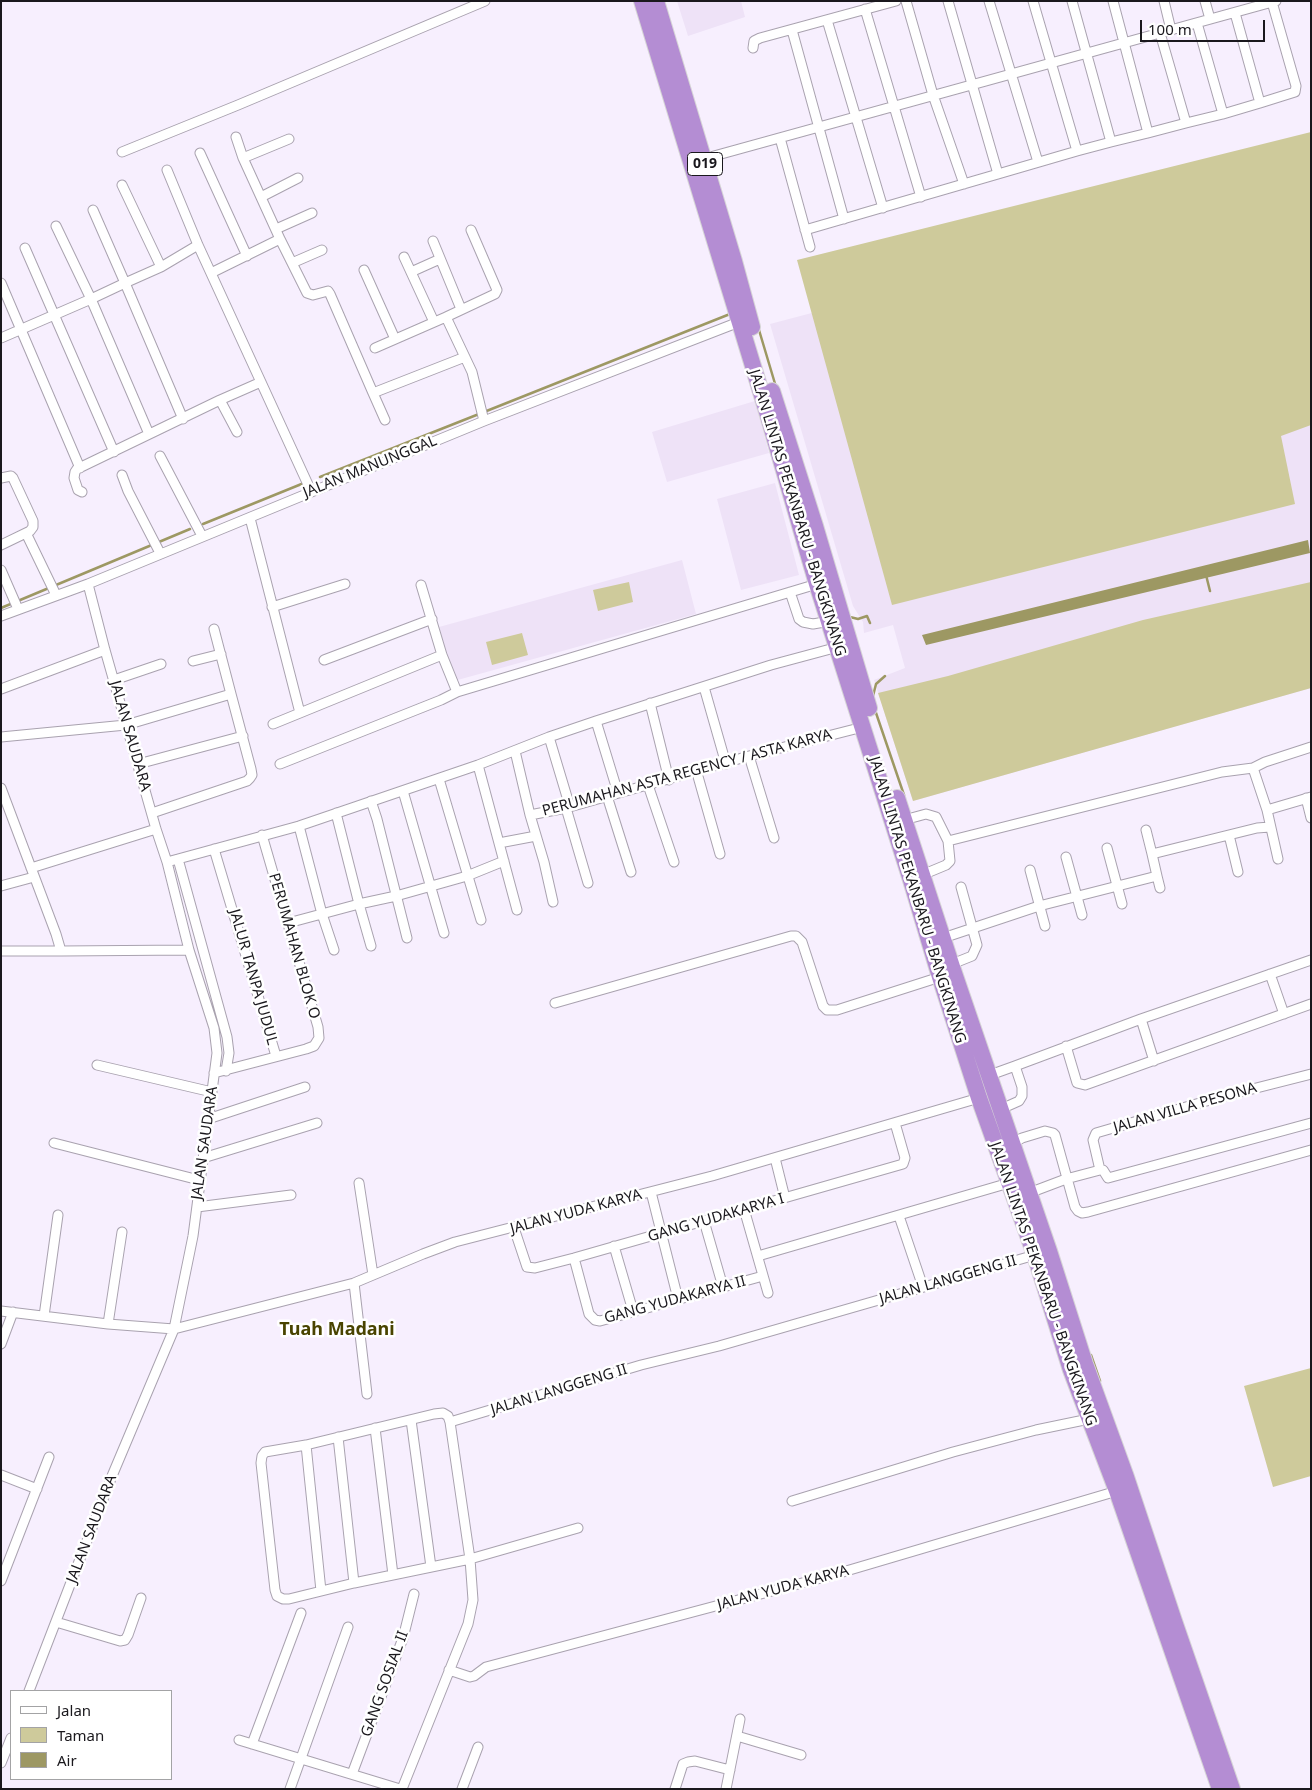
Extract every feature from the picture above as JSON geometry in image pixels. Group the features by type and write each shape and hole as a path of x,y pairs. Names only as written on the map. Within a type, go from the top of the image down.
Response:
{"highway":[{"name":"JALAN LINTAS PEKANBARU - BANGKINANG","path":"642,1 746,325 778,430 817,584 979,1098 1035,1255 1078,1367 1126,1477 1232,1789"},
{"name":"JALAN LINTAS PEKANBARU - BANGKINANG","path":"656,1 734,261 746,325"},
{"name":"JALAN LINTAS PEKANBARU - BANGKINANG","path":"784,452 815,526 904,820 1029,1193 1078,1367 1088,1419 1117,1491 1220,1789"}],"street":[{"path":"122,152 238,106 484,1"},
{"path":"752,48 754,41 760,38 896,1"},
{"path":"906,1 933,95 964,184"},
{"path":"948,1 998,174"},
{"path":"989,1 1038,162"},
{"path":"1033,1 1076,151"},
{"path":"1072,1 1111,142"},
{"path":"1113,1 1148,133"},
{"path":"1164,1 1171,30"},
{"path":"1205,1 1210,19"},
{"path":"703,158 1197,23 1235,12 1248,5 1274,2 1296,86 1295,92 1223,114 1076,151 805,230"},
{"path":"866,9 921,197"},
{"path":"1235,12 1260,103"},
{"path":"827,20 883,208"},
{"path":"1197,23 1223,114"},
{"path":"792,30 844,219"},
{"path":"1160,33 1186,123"},
{"path":"236,137 243,158 307,293 310,295 328,291 330,294 385,420"},
{"path":"780,138 810,247"},
{"path":"243,158 289,139"},
{"path":"200,153 247,256"},
{"path":"167,170 198,245 311,491"},
{"path":"261,196 298,178"},
{"path":"122,184 161,267"},
{"path":"93,210 183,418"},
{"path":"276,229 312,213"},
{"path":"56,226 91,299 149,434"},
{"path":"375,348 496,294 497,290 471,230"},
{"path":"211,273 280,239"},
{"path":"433,241 461,309"},
{"path":"1,338 55,316 161,267 198,245"},
{"path":"26,248 114,452"},
{"path":"292,263 322,250"},
{"path":"404,257 434,322"},
{"path":"411,272 440,259"},
{"path":"364,270 395,340"},
{"path":"1,283 80,468"},
{"path":"446,317 472,372 484,421"},
{"name":"JALAN MANUNGGAL","path":"1,616 88,584 484,421 746,325"},
{"path":"373,393 465,357"},
{"path":"82,492 78,490 74,478 75,472 80,468 261,382"},
{"path":"220,400 238,432"},
{"path":"160,456 202,536"},
{"path":"122,475 128,491 160,553"},
{"path":"1,478 11,476 13,478 31,515 33,526 30,531 1,545"},
{"path":"250,518 300,713"},
{"path":"26,533 56,595"},
{"path":"1,570 18,609"},
{"name":"JALAN SAUDARA","path":"29,1690 112,1476 174,1329 193,1236 216,1053 214,1028 189,950 167,862 126,725 88,584"},
{"path":"272,607 345,584"},
{"path":"280,764 457,692 817,584"},
{"path":"421,585 442,655 457,692"},
{"path":"790,592 799,619 803,622 813,624 830,621"},
{"path":"324,660 432,619"},
{"path":"152,813 247,781 252,775 214,629"},
{"path":"167,862 299,826 439,779 596,721 771,665 838,646"},
{"path":"1,689 105,650"},
{"path":"193,661 220,654"},
{"path":"273,724 442,655"},
{"path":"114,680 161,664"},
{"path":"704,687 726,764"},
{"path":"1,737 126,725 232,694"},
{"path":"650,703 669,780"},
{"path":"596,721 618,794"},
{"name":"PERUMAHAN ASTA REGENCY / ASTA KARYA","path":"553,902 544,862 530,815 568,808 749,756 863,727"},
{"path":"138,764 243,736"},
{"path":"549,737 588,883"},
{"path":"948,841 1213,774 1253,768 1265,762 1311,747"},
{"path":"515,750 530,815"},
{"path":"749,756 774,838"},
{"path":"478,765 517,910"},
{"path":"1253,768 1267,810 1278,859"},
{"path":"697,772 720,854"},
{"path":"439,779 481,920"},
{"path":"648,785 674,862"},
{"path":"1,788 61,951"},
{"path":"403,791 444,933"},
{"path":"607,796 631,872"},
{"path":"1267,810 1308,797 1311,818"},
{"path":"371,801 406,938"},
{"path":"336,813 371,946"},
{"path":"904,820 926,814 936,817 948,841 950,861 946,865 922,875"},
{"path":"299,826 322,914 334,950"},
{"path":"1152,854 1257,828 1270,827"},
{"path":"31,868 156,829"},
{"path":"1146,830 1160,888"},
{"path":"1229,835 1238,872"},
{"name":"PERUMAHAN BLOK O","path":"262,836 318,1026 319,1038 314,1046 276,1056"},
{"path":"498,843 536,836"},
{"path":"1107,848 1122,904"},
{"name":"JALUR TANPA JUDUL","path":"214,849 276,1056 214,1073"},
{"path":"1066,857 1082,915"},
{"path":"178,859 227,1037 229,1053 226,1071"},
{"path":"288,923 467,876 504,861"},
{"path":"1030,870 1045,926"},
{"path":"944,938 1039,906 1158,876"},
{"path":"1,886 34,877"},
{"path":"952,964 972,956 976,951 977,941 961,887"},
{"path":"555,1003 791,936 796,936 802,942 823,1006 828,1010 837,1010 940,977"},
{"path":"1,951 189,950"},
{"path":"990,1075 1141,1019 1311,960"},
{"path":"1270,974 1284,1014"},
{"path":"199,984 211,980"},
{"path":"1066,1046 1074,1078 1077,1083 1085,1085 1311,1004"},
{"path":"1141,1019 1154,1061"},
{"path":"97,1065 212,1092"},
{"path":"1001,1109 1019,1101 1022,1096 1022,1087 1014,1066"},
{"name":"JALAN VILLA PESONA","path":"1100,1170 1093,1140 1096,1133 1217,1098 1311,1074"},
{"path":"208,1119 305,1087"},
{"name":"JALAN YUDA KARYA","path":"1,1311 108,1324 174,1329 354,1283 455,1242 775,1158 979,1098"},
{"path":"203,1158 317,1123"},
{"name":"GANG YUDAKARYA I","path":"514,1228 527,1267 535,1268 574,1258 903,1164 905,1158 895,1123"},
{"path":"1029,1193 1066,1179 1100,1170 1103,1170 1108,1178 1311,1123"},
{"path":"1013,1143 1022,1138 1050,1131 1055,1135 1075,1206 1078,1211 1088,1212 1311,1150"},
{"path":"54,1143 200,1180"},
{"path":"775,1158 785,1198"},
{"path":"359,1183 373,1275"},
{"path":"758,1256 1009,1183"},
{"path":"651,1192 678,1299"},
{"path":"197,1207 291,1195"},
{"path":"744,1209 768,1293"},
{"path":"44,1316 58,1215"},
{"path":"898,1216 923,1287"},
{"path":"704,1221 723,1287"},
{"path":"108,1324 122,1232"},
{"path":"614,1246 633,1311"},
{"name":"JALAN LANGGENG II","path":"450,1422 641,1365 719,1346 1035,1255"},
{"name":"GANG YUDAKARYA II","path":"574,1258 589,1314 595,1320 600,1321 763,1276"},
{"path":"354,1283 367,1394"},
{"path":"1,1344 13,1312"},
{"path":"239,1740 401,1789 468,1624 473,1600 470,1559 448,1416 443,1413 306,1445 265,1452 261,1463 272,1563 277,1596 283,1599 470,1559 578,1528"},
{"path":"792,1500 971,1447 1088,1419"},
{"path":"411,1420 430,1567"},
{"path":"375,1428 393,1575"},
{"path":"338,1437 354,1583"},
{"path":"306,1445 320,1591"},
{"path":"1,1581 49,1457"},
{"path":"1,1475 37,1489"},
{"name":"JALAN YUDA KARYA","path":"449,1670 470,1677 474,1676 486,1667 836,1574 1117,1491"},
{"name":"GANG SOSIAL II","path":"352,1774 403,1638 414,1594"},
{"path":"56,1622 120,1641 125,1640 141,1598"},
{"path":"252,1744 301,1613"},
{"path":"290,1789 348,1627"},
{"path":"726,1789 740,1719"},
{"path":"736,1736 800,1755"},
{"path":"1,1763 10,1740"},
{"path":"462,1789 478,1747"},
{"path":"675,1789 683,1764 688,1762 695,1761 730,1770"}],"shaded area":[{"path":"677,1 741,1 745,17 688,36"},
{"path":"1311,174 1311,688 913,801 874,680 905,668 893,625 864,633 863,622 853,606 770,324 1149,224"},
{"path":"755,401 769,453 667,482 652,432"},
{"path":"775,483 799,575 741,590 717,499"},
{"path":"682,560 696,614 454,681 439,627"}],"green space":[{"path":"1311,132 1311,425 1281,436 1295,504 892,605 797,260"},
{"path":"629,582 633,602 598,611 593,590"},
{"path":"1311,582 1311,688 913,801 878,693 948,676 1143,620"},
{"path":"522,633 528,655 492,665 486,642"},
{"path":"1311,1368 1311,1476 1273,1487 1244,1386"}],"water":[{"path":"1308,540 1310,553 926,645 922,635"}],"waterway":[{"path":"484,412 730,314"},
{"path":"759,330 776,387"},
{"path":"320,477 479,414"},
{"path":"203,524 304,483"},
{"path":"1,608 190,529"},
{"path":"1206,575 1210,591"},
{"path":"850,617 858,619 867,616 870,623"},
{"path":"873,696 876,684 885,676"},
{"path":"875,710 904,795"},
{"path":"1091,1355 1100,1381"}],"district":[{"name":"Tuah Madani","path":"337,1330"}]}
